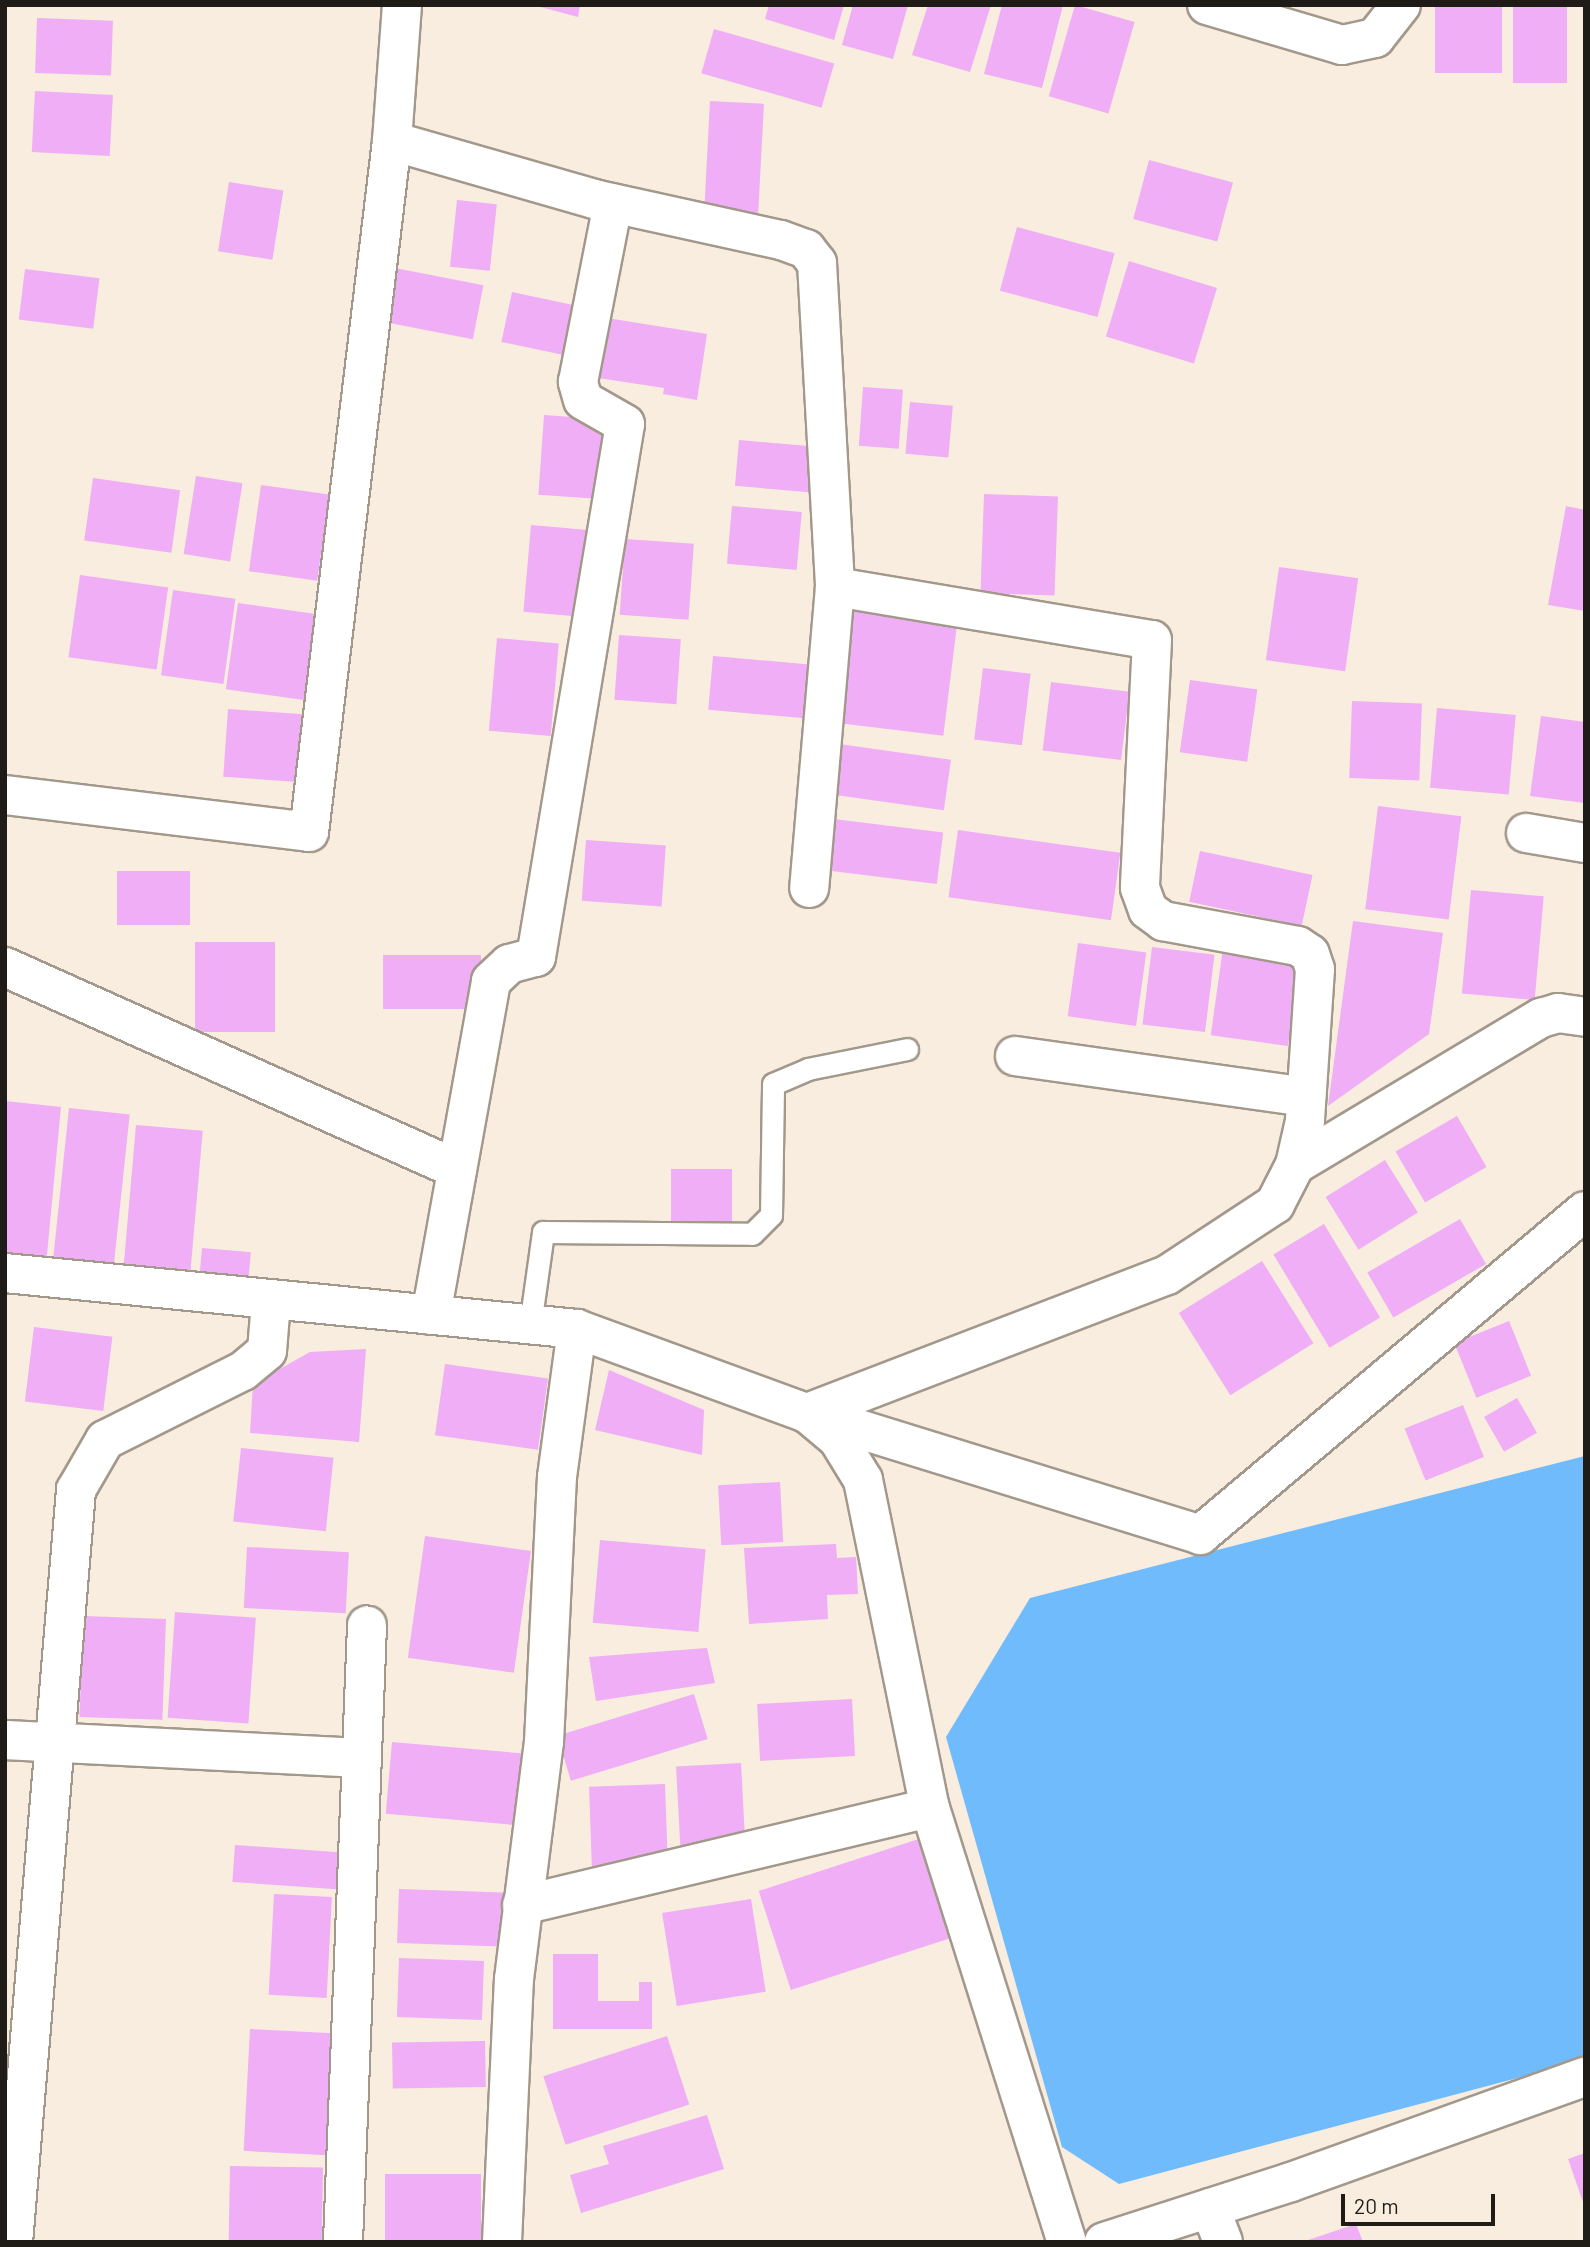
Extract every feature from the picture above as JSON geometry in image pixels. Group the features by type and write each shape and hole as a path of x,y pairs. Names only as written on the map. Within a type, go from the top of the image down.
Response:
{"street":[{"path":"5,795 309,832 392,141 402,5"},
{"path":"1207,5 1342,46 1376,38 1401,5"},
{"path":"392,141 612,203 781,240 806,249 817,263 835,587 808,888"},
{"path":"431,1315 491,981 509,964 536,957 625,424 583,400 578,382 612,203"},
{"path":"807,1413 1167,1275 1275,1204 1295,1165 1306,1097 1315,969 1310,954 1276,938 1163,921 1147,910 1140,888 1152,640 835,587"},
{"path":"1527,833 1585,843"},
{"path":"5,967 457,1169"},
{"path":"1295,1165 1541,1018 1558,1013 1585,1017"},
{"path":"1015,1056 1306,1097"},
{"path":"5,1273 577,1329 807,1413 1200,1535 1585,1211"},
{"path":"13,2242 76,1490 105,1440 243,1371 267,1351 271,1301"},
{"path":"502,2242 514,1979 544,1742 557,1477 577,1329"},
{"path":"807,1413 838,1439 863,1480 930,1808 1067,2242"},
{"path":"343,2242 367,1625"},
{"path":"5,1740 53,1746 362,1758"},
{"path":"522,1905 930,1808"},
{"path":"1104,2242 1217,2225 1585,2077"}],"lane":[{"path":"530,1325 543,1232 752,1234 771,1215 773,1084 808,1069 907,1049"}],"water":[{"path":"1585,1456 1585,2060 1119,2184 1062,2147 946,1737 1030,1598"}],"building":[{"path":"533,5 580,5 578,17"},
{"path":"769,5 844,5 834,40 765,19"},
{"path":"853,5 908,5 893,59 842,45"},
{"path":"928,5 991,5 970,72 912,55"},
{"path":"1002,5 1063,5 1042,88 984,74"},
{"path":"1075,5 1135,22 1108,113 1049,96"},
{"path":"1435,5 1502,5 1502,73 1435,73"},
{"path":"1513,5 1567,5 1567,83 1513,83"},
{"path":"37,18 113,21 111,76 35,73"},
{"path":"714,29 834,63 821,108 701,73"},
{"path":"35,91 113,95 110,156 32,152"},
{"path":"710,101 764,104 758,214 704,211"},
{"path":"1149,160 1233,183 1217,241 1133,219"},
{"path":"229,182 283,191 272,260 218,251"},
{"path":"457,200 497,204 490,271 450,267"},
{"path":"1017,227 1115,253 1097,317 1000,291"},
{"path":"1129,261 1217,288 1194,363 1106,337"},
{"path":"395,268 483,285 473,339 385,322"},
{"path":"25,269 99,278 93,329 19,320"},
{"path":"512,292 577,306 566,356 501,342"},
{"path":"607,318 707,334 697,400 663,394 664,388 598,378"},
{"path":"863,387 903,390 899,449 859,446"},
{"path":"910,402 953,406 948,458 905,454"},
{"path":"544,415 609,420 603,499 538,495"},
{"path":"739,440 825,447 821,493 735,486"},
{"path":"196,476 242,483 230,561 184,554"},
{"path":"93,478 180,490 171,553 84,540"},
{"path":"261,485 329,495 317,581 249,571"},
{"path":"984,494 1058,497 1054,596 981,593"},
{"path":"732,506 802,512 797,570 727,564"},
{"path":"1566,506 1585,510 1585,611 1548,605"},
{"path":"531,525 597,531 589,617 523,612"},
{"path":"625,539 694,544 689,620 620,615"},
{"path":"1279,567 1358,578 1345,671 1266,660"},
{"path":"80,575 168,587 157,670 68,657"},
{"path":"173,590 235,599 223,684 161,675"},
{"path":"238,603 321,615 309,701 226,689"},
{"path":"854,610 957,623 943,736 840,723"},
{"path":"619,635 681,639 676,704 614,700"},
{"path":"497,638 559,643 551,736 489,731"},
{"path":"713,656 813,665 808,719 708,710"},
{"path":"983,668 1031,674 1022,745 974,739"},
{"path":"1190,680 1257,689 1247,762 1180,752"},
{"path":"1051,682 1129,692 1121,760 1043,750"},
{"path":"1352,701 1422,703 1419,780 1349,778"},
{"path":"1437,708 1516,715 1509,795 1430,788"},
{"path":"228,709 303,714 298,782 223,777"},
{"path":"1541,716 1585,722 1585,803 1530,796"},
{"path":"839,744 951,760 944,810 832,795"},
{"path":"1378,806 1461,816 1449,919 1365,909"},
{"path":"834,819 943,832 937,884 828,871"},
{"path":"958,830 1120,853 1111,920 949,897"},
{"path":"586,840 666,846 662,906 582,901"},
{"path":"1200,851 1312,875 1302,926 1189,902"},
{"path":"117,871 190,871 190,925 117,925"},
{"path":"1471,890 1544,896 1535,1000 1462,994"},
{"path":"1353,921 1443,933 1429,1034 1328,1106"},
{"path":"195,942 275,942 275,1032 195,1032"},
{"path":"1078,943 1146,953 1136,1026 1068,1016"},
{"path":"1152,947 1215,955 1205,1032 1142,1024"},
{"path":"1223,948 1300,959 1288,1046 1211,1035"},
{"path":"383,955 481,955 481,1009 383,1009"},
{"path":"5,1101 61,1107 46,1265 5,1261"},
{"path":"69,1108 130,1114 114,1264 53,1257"},
{"path":"1457,1116 1486,1167 1425,1203 1396,1152"},
{"path":"136,1125 203,1131 189,1287 122,1281"},
{"path":"1385,1160 1418,1213 1358,1250 1326,1197"},
{"path":"671,1169 732,1169 732,1224 671,1224"},
{"path":"1460,1219 1486,1264 1393,1318 1367,1272"},
{"path":"1324,1224 1380,1317 1330,1348 1273,1254"},
{"path":"202,1248 251,1252 248,1281 199,1277"},
{"path":"1262,1261 1313,1343 1230,1395 1179,1313"},
{"path":"1509,1321 1531,1376 1476,1398 1454,1343"},
{"path":"34,1327 112,1337 103,1411 25,1401"},
{"path":"366,1349 359,1442 250,1433 253,1384 310,1352"},
{"path":"445,1364 548,1378 538,1450 435,1435"},
{"path":"609,1370 704,1410 702,1455 595,1430"},
{"path":"1517,1398 1537,1433 1504,1452 1484,1417"},
{"path":"1463,1405 1484,1457 1426,1481 1405,1429"},
{"path":"241,1448 333,1458 326,1531 233,1522"},
{"path":"780,1482 783,1542 721,1545 718,1485"},
{"path":"425,1536 531,1551 514,1673 408,1658"},
{"path":"600,1540 706,1549 698,1632 593,1623"},
{"path":"836,1544 837,1558 856,1557 858,1594 827,1595 828,1619 749,1624 744,1548"},
{"path":"247,1547 349,1552 346,1613 244,1608"},
{"path":"175,1612 256,1618 248,1723 168,1718"},
{"path":"83,1616 166,1619 162,1720 79,1717"},
{"path":"707,1648 715,1683 596,1701 589,1657"},
{"path":"694,1694 708,1739 571,1781 557,1736"},
{"path":"852,1699 855,1756 760,1761 757,1704"},
{"path":"392,1742 527,1754 521,1826 386,1814"},
{"path":"741,1763 745,1846 680,1849 676,1766"},
{"path":"665,1784 668,1865 592,1868 589,1787"},
{"path":"928,1836 960,1935 791,1990 759,1891"},
{"path":"235,1845 343,1853 340,1889 232,1882"},
{"path":"399,1889 510,1893 508,1947 397,1943"},
{"path":"274,1894 332,1897 327,1998 269,1995"},
{"path":"751,1899 766,1992 677,2006 662,1913"},
{"path":"553,1954 598,1954 598,2001 639,2001 639,1982 652,1982 652,2029 553,2029"},
{"path":"399,1958 484,1961 482,2020 397,2017"},
{"path":"250,2029 333,2033 327,2155 244,2151"},
{"path":"667,2036 689,2104 566,2145 543,2076"},
{"path":"485,2041 486,2087 393,2089 392,2043"},
{"path":"707,2115 724,2169 581,2213 570,2175 609,2164 603,2146"},
{"path":"1585,2153 1585,2205 1584,2205 1568,2159"},
{"path":"230,2166 323,2168 322,2242 229,2242"},
{"path":"385,2174 481,2174 481,2241 385,2241"},
{"path":"1356,2224 1363,2242 1305,2242 1305,2241"}]}
